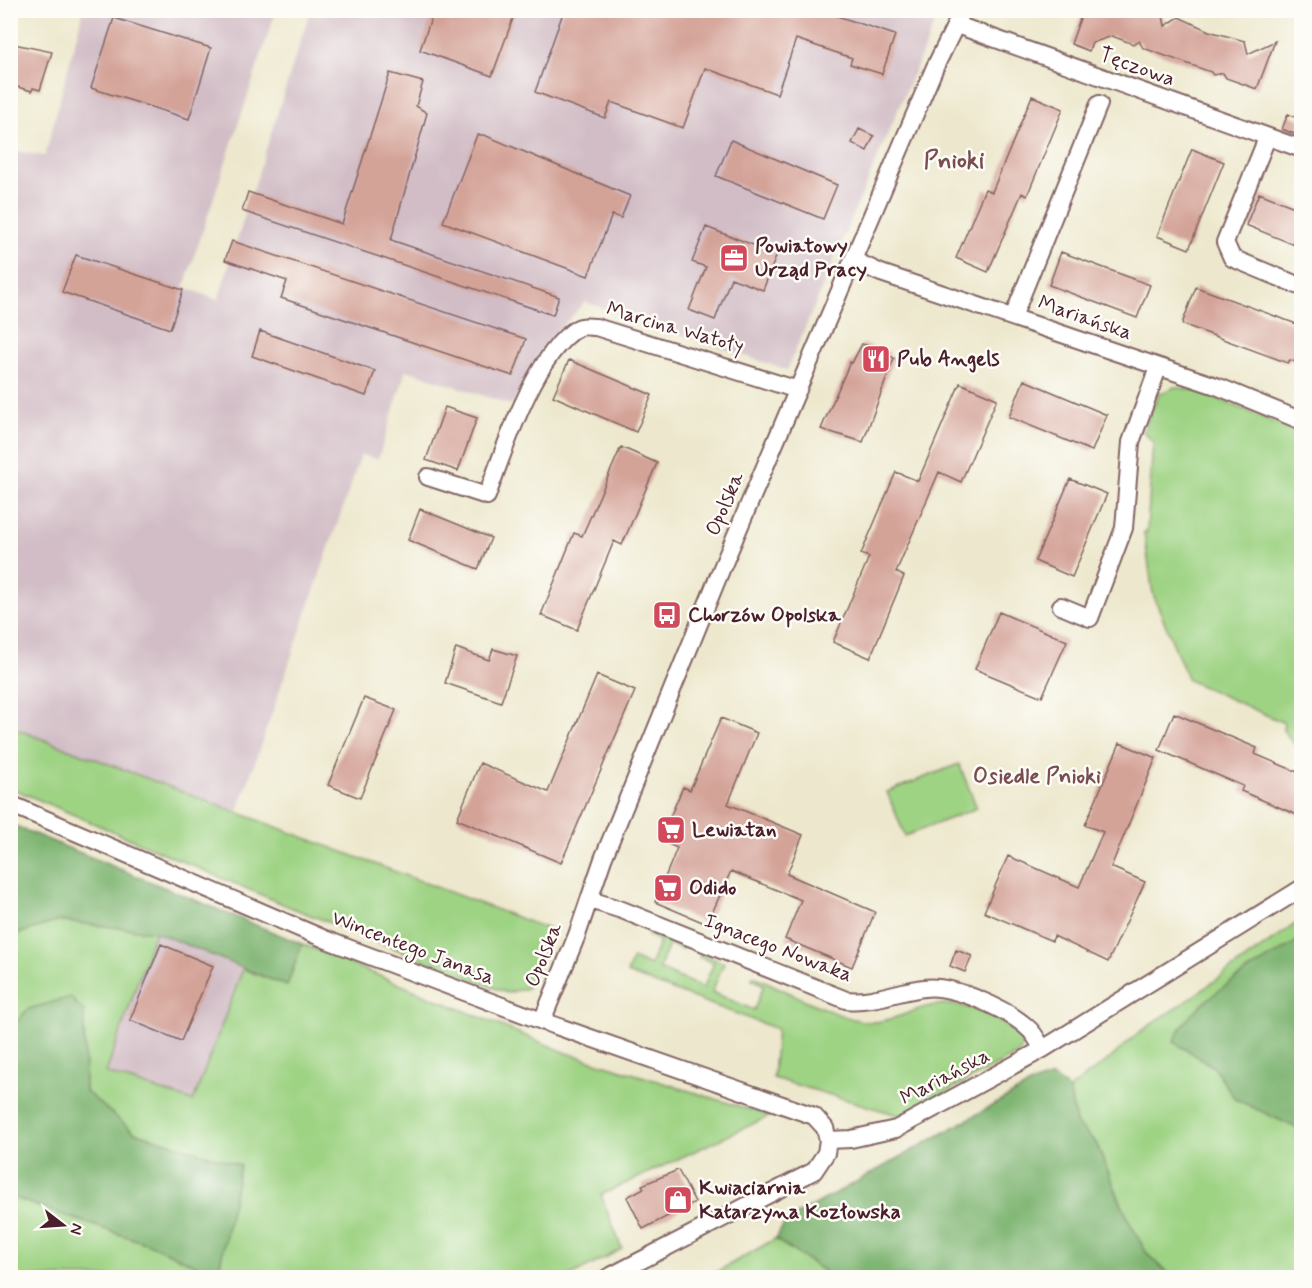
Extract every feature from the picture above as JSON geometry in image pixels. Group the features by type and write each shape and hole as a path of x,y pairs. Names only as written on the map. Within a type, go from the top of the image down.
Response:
{"street":[{"name":"Tęczowa","path":"960,18 1267,138 1302,149"},
{"name":"Opolska","path":"542,1021 626,804 798,390 935,67 960,18"},
{"path":"1013,317 1099,104"},
{"path":"1267,138 1225,242 1232,258 1302,287"},
{"name":"Mariańska","path":"853,260 881,273 1219,387 1302,421"},
{"name":"Marcina Watoły","path":"428,477 487,496 512,427 526,398 564,338 580,327 596,327 798,390"},
{"path":"1061,606 1090,618 1124,528 1131,442 1158,368"},
{"name":"Wincentego Janasa","path":"10,804 327,940 542,1021 814,1116 825,1128 828,1140"},
{"name":"Mariańska","path":"828,1140 851,1139 896,1129 1043,1049 1302,888"},
{"name":"Ignacego Nowaka","path":"590,900 622,910 846,1000 868,1000 926,987 945,987 1011,1016 1030,1030 1043,1049"},
{"path":"607,1278 814,1171 826,1153 828,1140"}],"shaded area":[{"path":"83,11 276,11 184,287 218,300 310,11 940,11 787,370 585,302 542,348 512,405 406,370 378,459 361,455 237,814 11,727 10,150 45,156"},
{"path":"155,932 243,969 193,1101 106,1073"}],"green space":[{"path":"1175,387 1199,391 1301,433 1301,748 1294,744 1283,730 1284,723 1188,680 1153,594 1144,532 1147,532 1153,442 1143,431 1159,394"},
{"path":"10,727 551,930 527,988 507,993 285,905 11,788"},
{"path":"959,764 977,808 905,836 887,792"},
{"path":"10,824 302,944 287,986 155,932 59,921 11,936"},
{"path":"1301,920 1301,939 1207,1000 1174,1042 1214,1067 1235,1099 1301,1130 1301,1277 1172,1277 1146,1252 1128,1219 1096,1143 1076,1123 1069,1089 1112,1057 1138,1033"},
{"path":"59,921 155,932 106,1073 193,1101 243,969 287,986 302,944 567,1053 770,1116 601,1195 622,1249 569,1277 11,1277 11,1197 151,1245 218,1275 240,1165 134,1132 85,1091 84,1011 28,1009 11,1028 11,936"},
{"path":"649,932 684,946 682,949 669,945 659,969 703,988 714,963 699,957 701,953 724,963 712,992 754,1010 764,985 752,979 753,976 829,1011 860,1021 887,1020 930,1006 956,1005 969,1008 994,1018 1015,1034 1023,1044 1019,1053 901,1116 773,1078 777,1029 627,973 633,958 650,966 660,941 647,935"},
{"path":"1301,939 1301,1130 1235,1099 1214,1067 1174,1042 1182,1026 1211,997 1229,983"},
{"path":"70,997 84,1011 85,1091 134,1132 240,1165 218,1275 151,1245 11,1197 11,1028 28,1009"},
{"path":"1052,1077 1069,1089 1076,1123 1096,1143 1128,1219 1146,1252 1172,1277 833,1277 775,1239 786,1221 1029,1085"},
{"path":"775,1239 833,1277 706,1278"}],"building":[{"path":"434,10 516,10 492,76 420,50"},
{"path":"564,10 819,10 895,35 882,74 850,64 852,58 796,39 777,94 705,68 683,128 611,102 605,118 535,92"},
{"path":"1083,10 1162,10 1165,26 1179,17 1209,31 1245,41 1248,54 1275,41 1257,89 1226,78 1223,73 1213,75 1211,72 1143,48 1139,41 1133,44 1112,36 1092,43 1089,51 1071,44"},
{"path":"114,18 211,48 189,119 91,88"},
{"path":"14,44 52,52 40,90 33,88 32,91 10,85 10,46"},
{"path":"390,73 423,82 416,106 427,113 391,240 559,297 553,315 242,211 248,192 342,224"},
{"path":"1032,96 1063,109 1027,196 1022,193 988,272 956,258 985,189 992,192"},
{"path":"1288,114 1302,120 1297,135 1282,129"},
{"path":"859,129 874,136 867,151 852,143"},
{"path":"477,135 484,135 630,196 621,218 612,215 588,276 443,222"},
{"path":"731,140 837,185 823,219 716,176"},
{"path":"1192,149 1224,162 1189,249 1157,236"},
{"path":"1259,193 1302,210 1302,248 1246,225"},
{"name":"Powiatowy Urząd Pracy","path":"706,227 777,254 763,290 731,278 715,320 689,310 706,267 692,262"},
{"path":"232,241 526,339 513,376 281,298 287,281 225,260"},
{"path":"1061,252 1150,285 1137,318 1049,285"},
{"path":"76,255 183,290 170,329 62,292"},
{"path":"1196,287 1302,326 1302,364 1290,360 1288,363 1182,324"},
{"path":"260,331 375,371 366,396 252,356"},
{"path":"862,344 890,352 888,355 894,358 863,442 821,429 850,362 852,363"},
{"path":"569,360 652,395 636,432 553,396"},
{"path":"1024,380 1107,415 1092,451 1009,417"},
{"path":"960,383 997,399 961,482 939,472 896,572 904,576 870,658 833,642 869,557 861,554 896,472 918,481"},
{"path":"445,407 477,418 458,471 426,460"},
{"path":"621,447 657,463 622,545 614,541 577,630 541,615 574,533 582,536"},
{"path":"1070,479 1107,494 1072,577 1035,561"},
{"path":"420,509 491,538 478,569 408,540"},
{"path":"999,612 1067,641 1042,697 975,669"},
{"path":"456,648 489,660 493,649 517,656 501,702 445,683"},
{"path":"597,675 635,691 561,863 457,819 480,763 548,792"},
{"path":"364,698 396,710 360,798 328,785"},
{"path":"1174,713 1257,748 1255,754 1302,774 1302,817 1241,791 1243,786 1159,750"},
{"path":"721,718 757,733 728,804 803,835 787,874 875,912 852,967 785,939 801,900 731,871 707,924 655,902 677,848 660,840 683,787 690,790"},
{"path":"1120,743 1156,758 1111,867 1145,882 1108,962 1054,936 1052,941 984,912 1008,856 1079,887 1103,832 1085,825"},
{"path":"161,944 213,966 181,1041 130,1020"},
{"path":"956,950 972,956 965,972 950,966"},
{"path":"678,1170 695,1202 643,1229 627,1197 644,1188 642,1185"}],"place":[{"name":"Powiatowy Urząd Pracy","path":"734,258"},
{"name":"Pub Angels","path":"876,359"},
{"name":"Chorzów Opolska","path":"667,615"},
{"name":"Lewiatan","path":"671,830"},
{"name":"Odido","path":"668,888"},
{"name":"Kwiaciarnia Katarzyna Kozłowska","path":"678,1200"}],"district":[{"name":"Pnioki","path":"954,161"},
{"name":"Osiedle Pnioki","path":"1037,777"}]}
